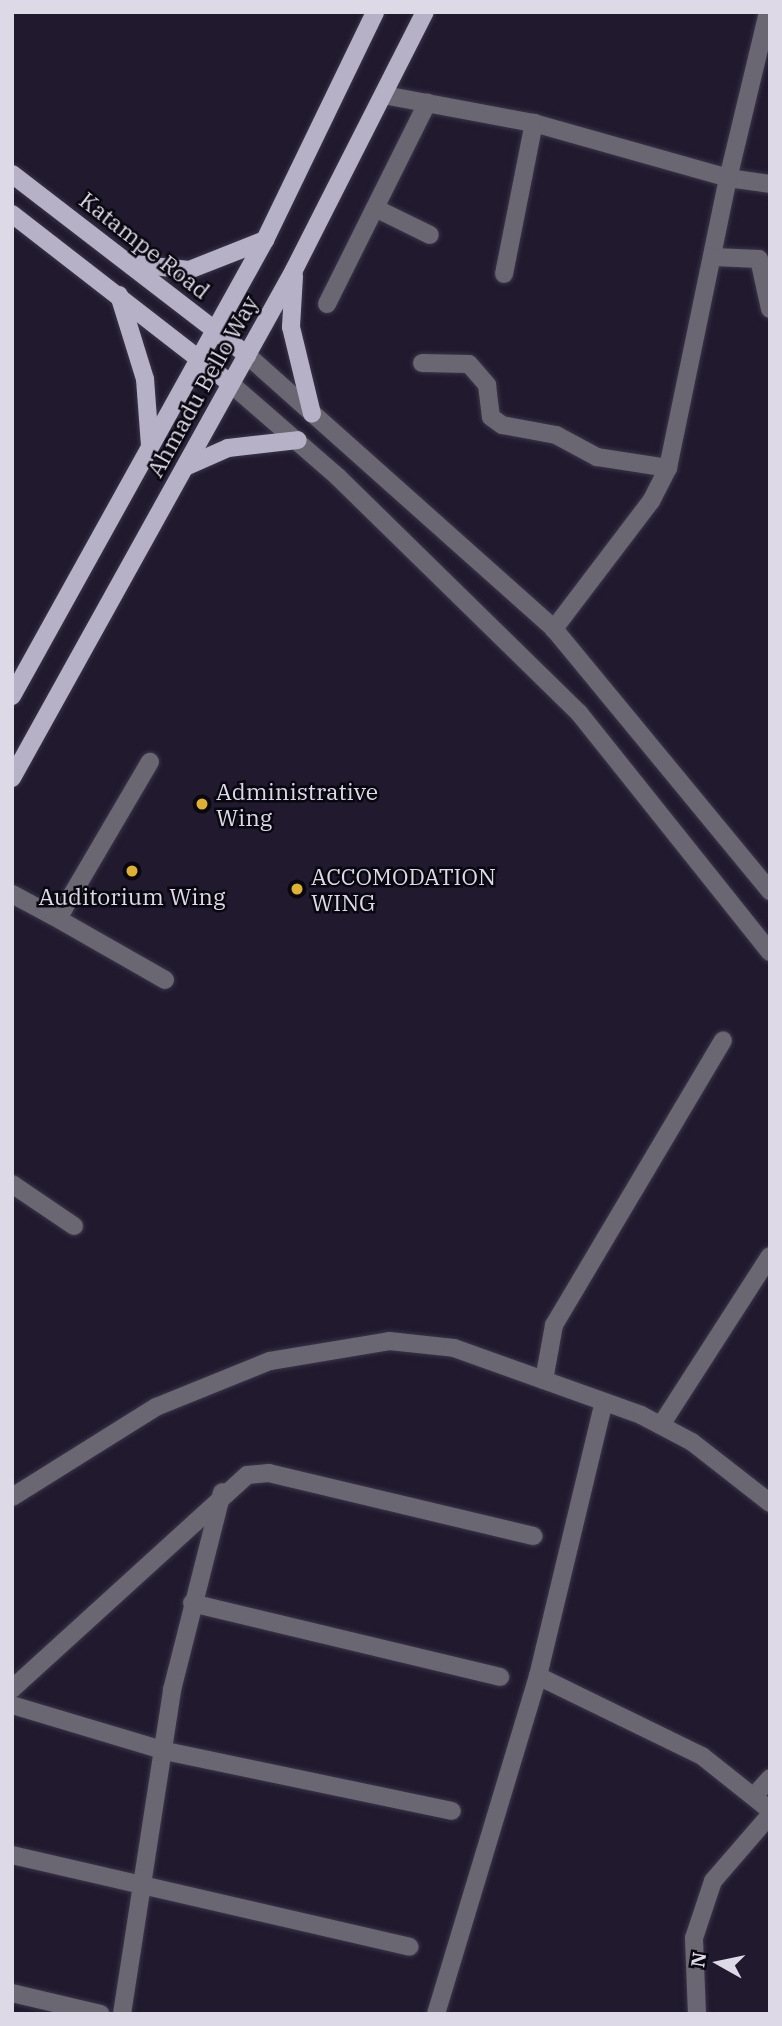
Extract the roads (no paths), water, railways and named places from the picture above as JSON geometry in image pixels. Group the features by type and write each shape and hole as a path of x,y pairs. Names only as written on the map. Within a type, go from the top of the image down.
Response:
{"main road":[{"name":"Ahmadu Bello Way","path":"12,696 265,240 375,12"},
{"name":"Ahmadu Bello Way","path":"12,778 294,270 425,12"},
{"name":"Katampe Road","path":"12,174 247,355"},
{"path":"12,214 118,292 231,384"},
{"path":"130,263 189,270 265,240"},
{"path":"294,270 291,327 312,414"},
{"path":"118,292 145,379 150,446"},
{"path":"185,467 228,448 298,440"}],"street":[{"path":"554,629 651,501 668,468 714,257 728,178 768,12"},
{"path":"384,95 534,123 728,178 770,184"},
{"path":"327,304 427,103"},
{"path":"504,274 534,123"},
{"path":"375,208 430,235"},
{"path":"714,257 759,259 770,309"},
{"path":"247,355 554,629 770,891"},
{"path":"422,363 470,364 487,385 491,417 502,425 556,435 597,457 668,468"},
{"path":"231,384 298,440 579,713 770,952"},
{"path":"52,916 63,910 150,762"},
{"path":"12,894 164,980"},
{"path":"544,1380 554,1325 723,1040"},
{"path":"12,1184 74,1226"},
{"path":"661,1425 770,1256"},
{"path":"12,1497 156,1407 281,1359 389,1341 454,1348 661,1425 770,1503"},
{"path":"436,2014 538,1676 604,1402"},
{"path":"12,1689 222,1492 247,1475 269,1473 534,1536"},
{"path":"122,2014 147,1886 165,1751 192,1603 222,1492"},
{"path":"192,1603 500,1677"},
{"path":"538,1676 702,1756 770,1810"},
{"path":"12,1705 165,1751 452,1811"},
{"path":"754,1796 770,1777"},
{"path":"697,2014 694,1938 713,1881 770,1815"},
{"path":"12,1855 410,1947"},
{"path":"12,1993 102,2014"}],"place":[{"name":"Administrative Wing","path":"202,804"},
{"name":"Auditorium Wing","path":"132,871"},
{"name":"ACCOMODATION WING","path":"297,889"}]}
